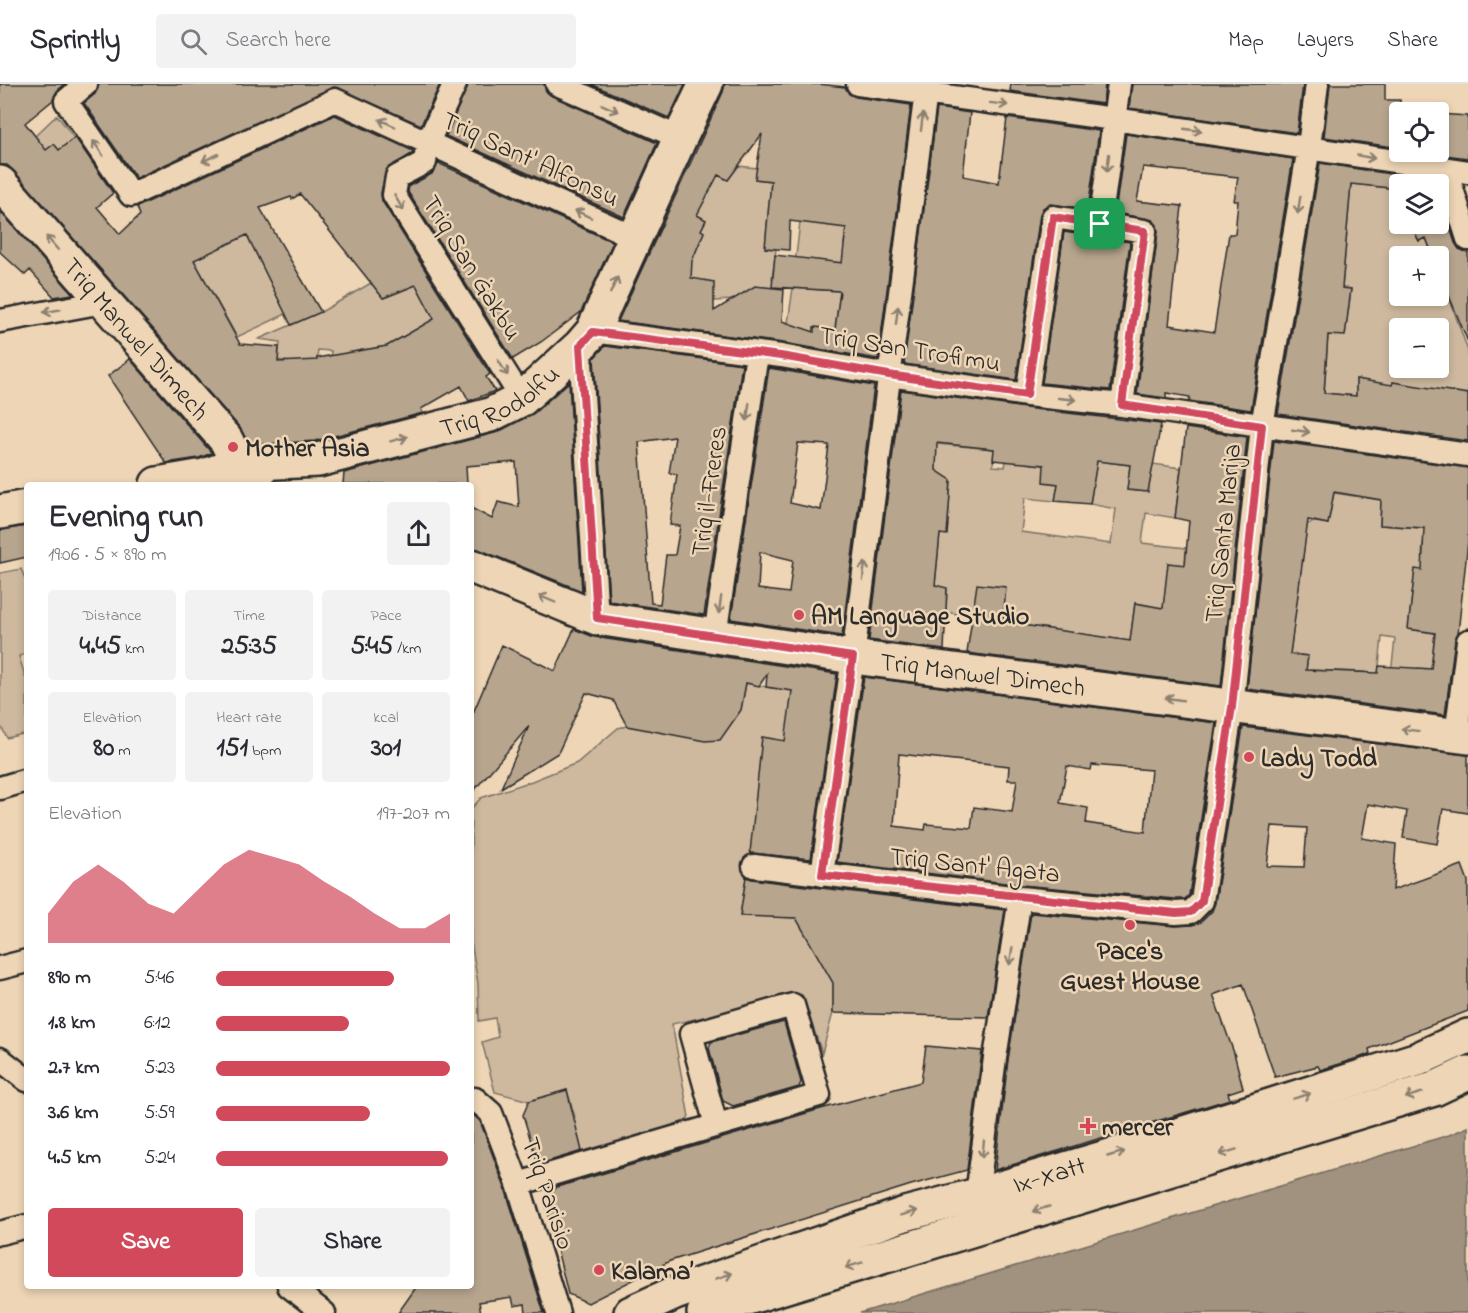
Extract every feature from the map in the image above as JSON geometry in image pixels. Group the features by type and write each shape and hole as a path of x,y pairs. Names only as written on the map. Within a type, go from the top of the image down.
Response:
{"street":[{"name":"Triq Sant' Alfonsu","path":"86,84 66,101 131,195 339,92 428,142 636,238"},
{"path":"428,142 455,84"},
{"path":"557,84 680,138"},
{"name":"Triq Rodolfu","path":"169,482 204,476 238,464 318,460 490,415 522,399 586,339 636,238 706,84"},
{"path":"858,84 926,89 1457,171 1468,239"},
{"path":"1100,224 1119,84"},
{"name":"Triq Santa Marija","path":"1191,912 1202,901 1232,707 1262,426 1309,147 1317,84"},
{"path":"822,875 853,657 926,89"},
{"name":"Triq San Ġakbu","path":"428,142 425,162 397,177 394,195 522,399"},
{"name":"Triq Manwel Dimech","path":"0,183 226,440 238,464"},
{"path":"1027,395 1053,217 1145,231 1122,405"},
{"path":"0,321 104,302"},
{"path":"586,339 597,618"},
{"name":"Triq San Trofimu","path":"586,339 781,356 889,375 1027,395 1122,405 1468,455"},
{"name":"Triq il-Freres","path":"715,636 757,354"},
{"path":"238,464 274,482"},
{"path":"0,512 24,508"},
{"name":"Triq Manwel Dimech","path":"474,567 597,618 853,657 1462,736"},
{"path":"1462,736 1468,641"},
{"path":"0,788 24,781"},
{"name":"Triq Sant' Agata","path":"754,866 1020,898 1176,913 1191,912"},
{"path":"977,1195 994,1058 1020,898"},
{"path":"0,968 24,962"},
{"path":"518,1184 819,1095 793,1005 691,1034 716,1125"},
{"name":"Ix-Xatt","path":"631,1313 675,1293 905,1214 1127,1151 1418,1059 1468,1036"},
{"path":"0,1059 24,1078"},
{"name":"Ix-Xatt","path":"704,1313 714,1308 1434,1089 1468,1073"},
{"name":"Triq Parisio","path":"474,1101 491,1113 518,1184 558,1313"},
{"path":"0,1233 24,1227"},
{"path":"293,1289 326,1313"},
{"path":"319,1289 326,1313"}],"shaded area":[{"path":"57,115 74,138 59,150 54,144 32,161 35,136"},
{"path":"738,166 757,168 755,179 771,181 765,248 776,249 772,279 785,281 784,289 759,287 733,300 714,301 665,286 695,253 704,232 701,230 706,220 697,215 714,173 728,180"},
{"path":"1351,184 1389,188 1389,234 1415,234 1419,241 1426,238 1429,246 1389,246 1389,306 1449,306 1449,297 1468,351 1468,415 1414,386 1393,382 1390,400 1356,380 1356,396 1324,393 1328,335 1345,335 1351,289 1342,288"},
{"path":"800,222 847,222 844,243 846,263 806,259 793,282"},
{"path":"247,235 286,314 237,337 194,260"},
{"path":"371,283 384,298 416,285 434,319 387,346 357,351 330,376 331,351 318,350 316,366 278,360 280,342 259,339 321,312"},
{"path":"793,288 840,291 835,329 814,327 814,335 821,336 819,350 790,345 791,325 788,323"},
{"path":"924,443 994,449 993,466 1005,467 1007,456 1032,458 1032,464 1044,465 1058,484 1055,501 1025,498 1021,532 1111,544 1116,509 1090,504 1097,461 1130,465 1127,490 1148,492 1153,464 1181,468 1175,518 1146,513 1142,543 1186,548 1185,565 1168,563 1175,655 1151,606 1135,603 1130,641 946,612 947,589 935,585 940,534 947,534 951,480 936,473"},
{"path":"1334,493 1381,500 1380,525 1432,529 1423,544 1422,556 1439,572 1415,570 1408,629 1435,633 1431,669 1419,668 1391,674 1395,639 1382,637 1375,704 1364,702 1366,672 1306,670 1308,656 1290,654 1307,524 1315,522 1328,524"},
{"path":"21,569 24,576 24,655 19,656 24,673 24,734 7,738 0,728 0,573"},
{"path":"795,674 803,743 762,738 754,828 740,915 796,918 833,983 833,1013 822,1053 802,995 672,1024 689,1117 682,1126 583,1156 576,1131 562,1121 575,1117 567,1090 529,1101 495,1092 482,1042 498,1037 495,1018 479,1021 478,983 474,960 474,806 481,798 577,763 618,728 627,726 719,740 741,710 746,683 772,688"},
{"path":"1468,1127 1468,1313 860,1313 1449,1135"}],"building":[{"path":"0,84 65,84 57,91 53,100 25,123 46,150 54,144 59,150 75,137 113,193 97,207 120,234 140,215 137,207 335,115 413,151 386,170 381,193 382,201 490,374 486,377 495,391 469,401 461,386 421,409 423,413 315,441 249,445 240,428 14,171 7,165 0,165","holes":["300,194 383,298 416,285 434,319 387,346 317,358 317,360 278,362 279,347 240,344 194,260 247,235 291,325 321,312 260,208 291,197 292,199"]},
{"path":"99,84 440,84 421,125 334,87 136,178 84,103 95,94"},
{"path":"468,84 544,84 546,91 552,96 657,143 624,217 446,136"},
{"path":"591,84 685,84 669,118"},
{"path":"725,84 818,84 845,87 849,94 856,97 911,105 878,359 783,343 618,321","holes":["762,134 755,179 771,181 765,248 789,250 790,221 846,228 842,263 775,255 772,287 840,291 835,329 814,327 814,332 782,321 784,289 755,286 714,311 714,282 691,278 692,261 704,232 701,230 706,220 697,215 718,175 728,180"]},
{"path":"1011,84 1105,84 1103,104 1010,91"},
{"path":"1132,84 1303,84 1297,133 1129,108"},
{"path":"1330,84 1385,84 1385,100 1400,100 1400,102 1389,102 1389,146 1324,137"},
{"path":"937,108 970,113 963,176 999,183 1007,118 1099,131 1088,209 1049,204 1040,214 1016,380 904,364"},
{"path":"1449,115 1468,116 1468,158 1449,156"},
{"path":"1126,134 1293,159 1251,410 1189,401 1190,397 1166,393 1166,398 1137,394 1158,232 1153,220 1115,213","holes":["1143,167 1238,177 1234,201 1238,201 1235,234 1229,234 1214,332 1169,325 1182,206 1137,201"]},
{"path":"438,163 613,242 581,312 541,342 513,359 408,192 409,186 432,174"},
{"path":"1320,163 1390,174 1389,188 1351,184 1342,288 1351,289 1345,336 1328,335 1324,393 1356,396 1356,379 1392,385 1393,382 1468,394 1468,441 1278,414"},
{"path":"0,211 73,294 54,297 30,270 25,275 0,252"},
{"path":"1449,225 1459,249 1468,252 1468,342 1449,296 1449,246 1429,246 1426,238 1419,241 1415,234 1449,234"},
{"path":"1064,232 1130,242 1110,390 1042,383"},
{"path":"605,346 742,364 704,615 609,601 594,358","holes":["675,437 669,473 677,474 670,525 680,526 675,555 666,555 660,604 651,603 639,442"]},
{"path":"130,359 212,453 199,458 166,463 108,376"},
{"path":"769,368 874,386 842,636 731,619","holes":["798,443 829,445 821,510 790,503","760,552 793,560 789,593 758,589"]},
{"path":"569,382 582,591 474,548 474,510 492,519 498,502 519,507 516,462 466,466 467,482 343,482 344,473 498,432 534,413"},
{"path":"901,390 1161,424 1148,492 1127,490 1130,465 1097,461 1090,504 1055,501 1058,484 1043,482 1044,465 993,460 994,449 937,443 936,470 951,480 947,535 940,534 935,585 947,588 944,650 869,640"},
{"path":"1186,428 1247,437 1221,686 967,653 977,584 1006,587 1003,622 1130,641 1135,603 1163,608 1168,563 1185,565 1189,521 1175,518"},
{"path":"1274,441 1468,468 1468,541 1458,633 1455,639 1445,715 1247,689","holes":["1334,492 1381,500 1380,525 1424,528 1422,570 1415,569 1408,629 1435,633 1431,669 1379,666 1378,673 1306,670 1308,656 1290,654 1308,520 1328,524"]},
{"path":"24,526 24,558 0,563 0,530"},
{"path":"574,629 594,637 837,674 811,859 750,853 762,737 785,741 792,691 766,687 767,674 759,686 746,683 741,710 720,740 705,741 627,726 613,700 586,693 558,753 501,788 529,726 474,790 474,711 502,645 555,671"},
{"path":"864,677 1216,723 1189,895 1185,899 1021,885 837,862","holes":["899,754 1009,766 1008,780 1017,780 1012,812 974,807 971,828 926,824 925,830 894,826","1092,765 1151,770 1145,832 1086,823 1088,808 1060,803 1067,766 1091,770"]},
{"path":"1243,727 1468,755 1468,813 1443,809 1437,844 1403,838 1407,811 1368,804 1362,838 1396,844 1393,890 1462,865 1468,881 1468,1011 1369,1049 1370,1054 1320,1070 1318,1066 1275,1077 1243,984 1213,995 1234,1053 1243,1088 1228,1093 1230,1099 995,1170 1008,1060 1031,913 1175,926 1201,922 1212,911","holes":["1272,826 1307,828 1304,867 1267,866"]},
{"path":"746,877 1005,910 988,1017 833,1013 833,983 796,918 740,916"},
{"path":"784,1022 801,1082 799,1087 733,1106 723,1101 709,1048 711,1042"},
{"path":"926,1046 982,1051 967,1170 911,1185 670,1261 588,1303 568,1294 545,1200 557,1187 817,1110 921,1082"},
{"path":"567,1090 582,1151 543,1163 537,1161 523,1115 529,1101"},
{"path":"474,1116 480,1121 505,1188 544,1313 526,1313 525,1304 514,1306 512,1297 479,1302 481,1313 398,1313 415,1289 474,1289"}],"place":[{"name":"Mother Asia","path":"233,447"},
{"name":"AM Language Studio","path":"799,615"},
{"name":"Lady Todd","path":"1249,757"},
{"name":"Pace's Guest House","path":"1130,925"},
{"name":"mercer","path":"1088,1126"},
{"name":"Kalama’","path":"599,1270"}],"route":[{"path":"1053,217 1100,224 1145,231 1122,405 1262,426 1232,707 1202,901 1191,912 1176,913 822,875 853,657 597,618 580,346 593,332 781,356 889,375 1027,395 1053,217"}]}
